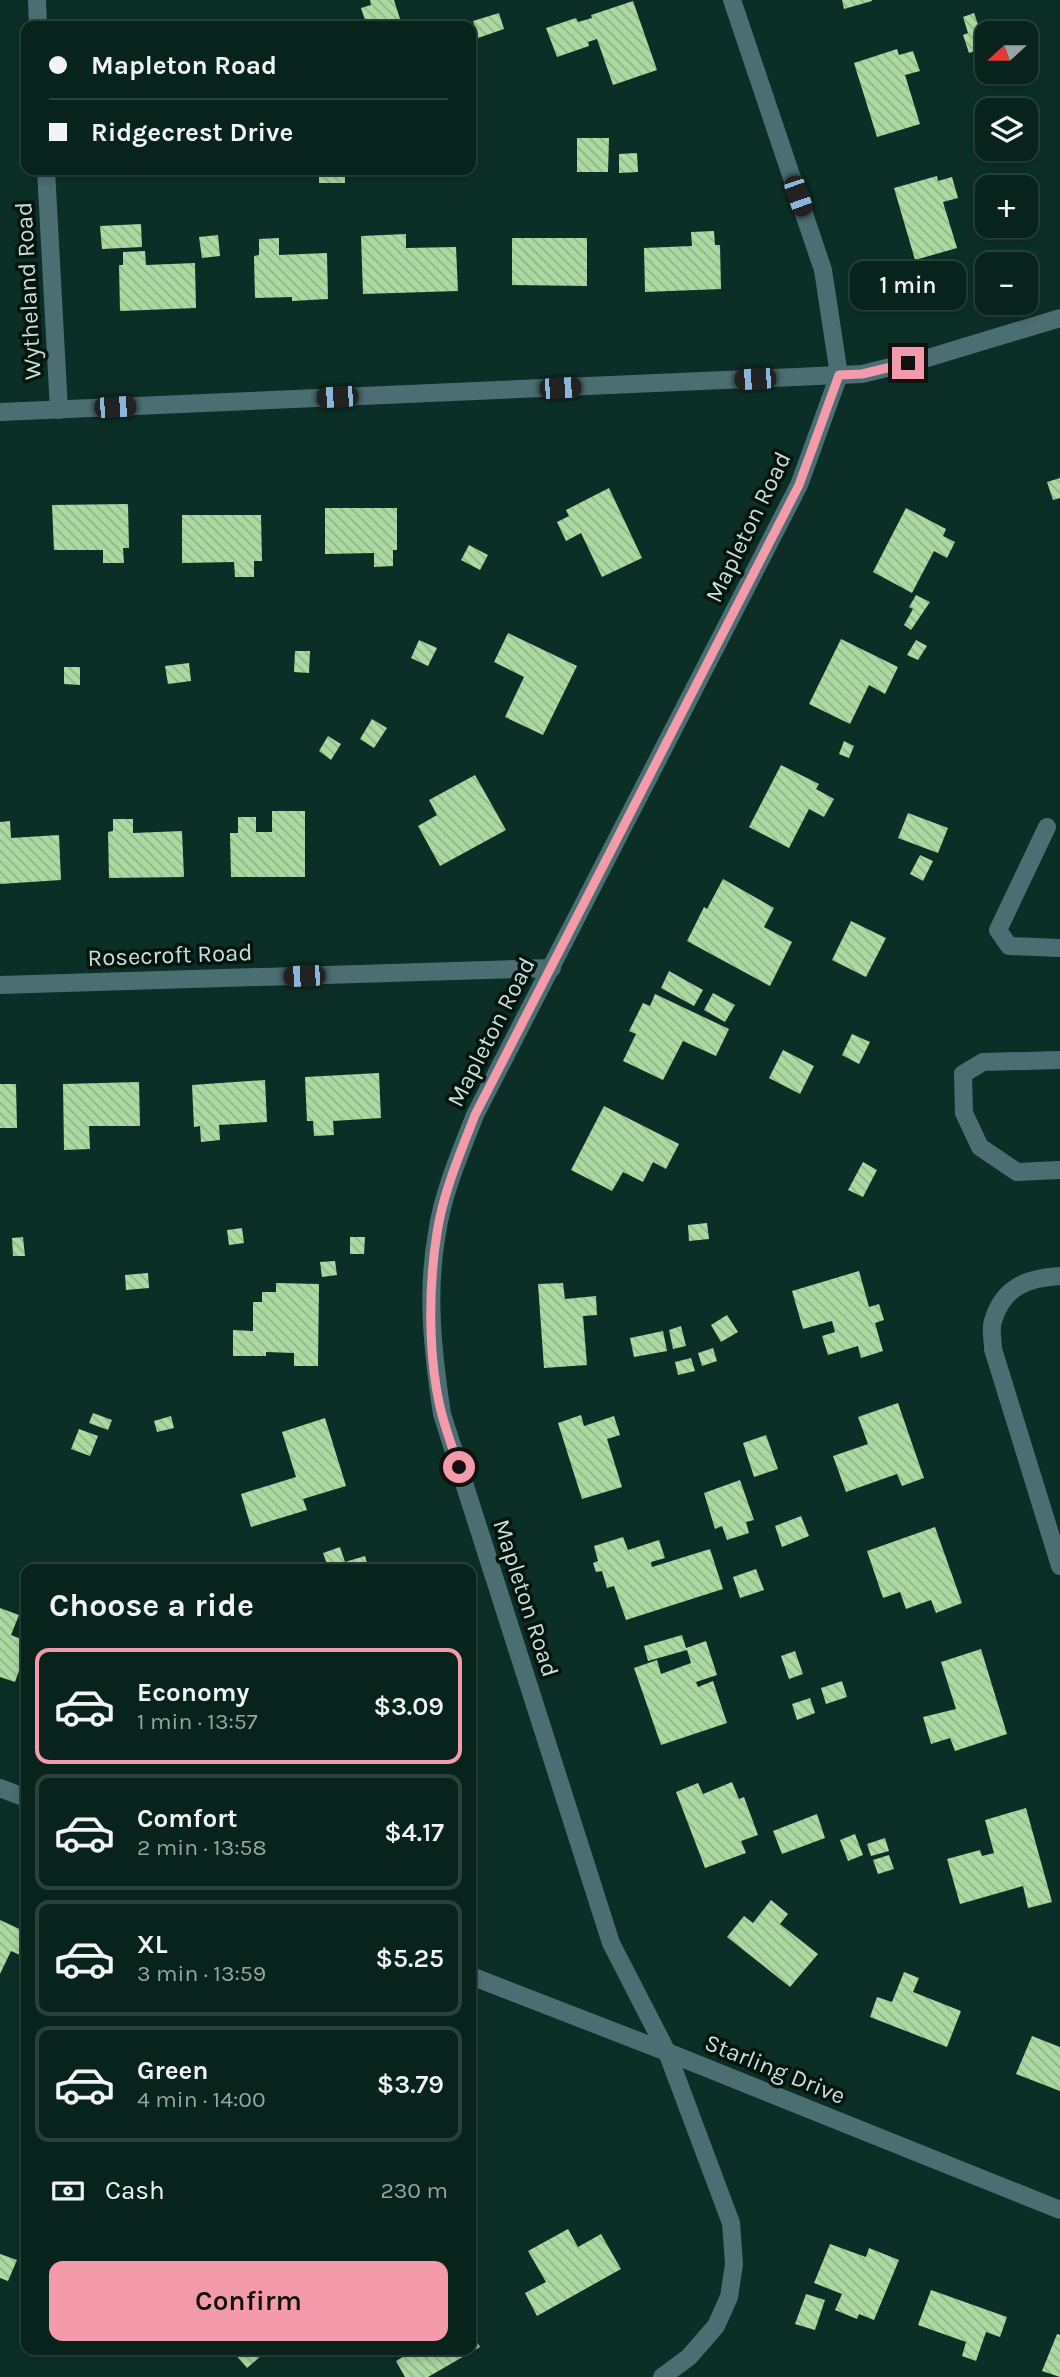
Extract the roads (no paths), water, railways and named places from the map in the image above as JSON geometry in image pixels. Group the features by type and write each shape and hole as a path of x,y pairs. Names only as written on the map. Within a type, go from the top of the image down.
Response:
{"street":[{"path":"37,0 38,21"},
{"name":"Mapleton Road","path":"662,2377 689,2357 716,2326 729,2297 734,2264 731,2223 667,2052 611,1943 442,1414 434,1364 430,1305 437,1233 449,1185 475,1115 799,485 839,375 823,270 732,0"},
{"name":"Wytheland Road","path":"46,175 59,410"},
{"path":"0,412 862,374 931,357 1060,318"},
{"path":"1047,827 998,930 1009,946 1060,948"},
{"name":"Rosecroft Road","path":"0,985 552,968"},
{"path":"1060,1060 983,1062 963,1073 964,1113 981,1147 1017,1172 1060,1170"},
{"path":"1060,1276 1043,1277 1017,1285 1006,1296 992,1322 993,1349 1060,1566"},
{"path":"0,1787 21,1796"},
{"name":"Starling Drive","path":"476,1978 1060,2210"}]}
